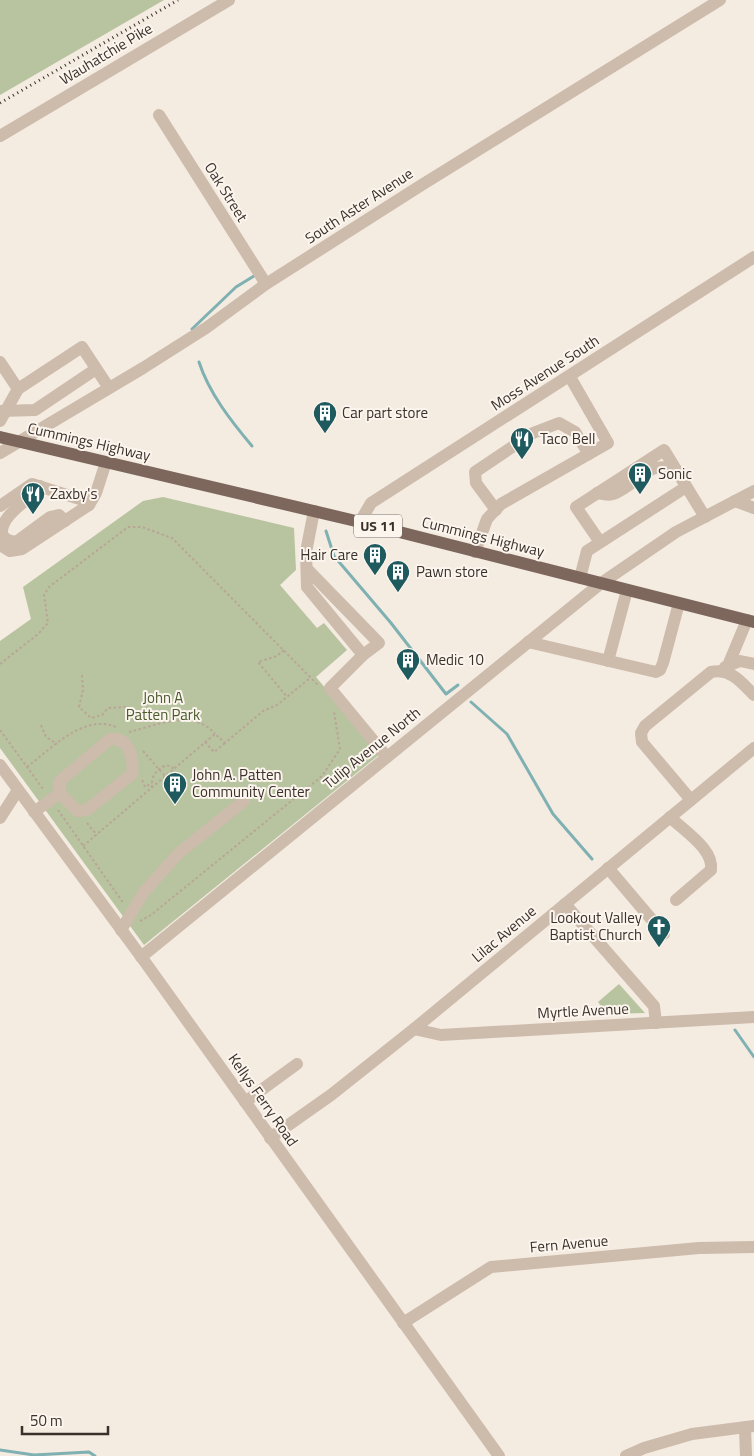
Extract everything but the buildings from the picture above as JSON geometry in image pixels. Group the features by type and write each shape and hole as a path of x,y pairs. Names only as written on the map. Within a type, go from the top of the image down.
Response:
{"main road":[{"name":"Cummings Highway","path":"0,437 360,522 750,621"}],"street":[{"name":"Wauhatchie Pike","path":"0,136 230,0"},
{"name":"South Aster Avenue","path":"0,453 206,328 266,284 720,0"},
{"name":"Oak Street","path":"158,116 266,284"},
{"name":"Moss Avenue South","path":"360,522 371,503 570,377 754,257"},
{"path":"2,415 18,388 82,348 109,388"},
{"path":"0,362 18,388"},
{"path":"2,415 36,410 96,369"},
{"path":"475,552 487,519 501,504 608,443 570,377"},
{"path":"496,510 476,483 475,472 533,433 559,423 575,432 589,454"},
{"path":"600,542 576,507 664,450 705,517"},
{"path":"0,545 10,551 22,549 89,505 96,494 106,462"},
{"path":"0,506 26,487 38,485 84,500 89,505"},
{"path":"38,485 5,517 2,525 2,535 6,539 16,542 50,517 59,515 65,521"},
{"path":"580,578 587,551 686,487"},
{"name":"Tulip Avenue North","path":"141,957 600,584 676,532 754,491"},
{"path":"735,501 754,508"},
{"path":"314,511 306,552 307,587 363,655"},
{"path":"307,569 379,643 363,655 330,688 387,756"},
{"path":"608,661 627,590"},
{"path":"528,642 656,672 660,670 679,603"},
{"path":"725,667 750,621"},
{"path":"691,800 642,742 641,733 645,726 711,672 740,661 754,664"},
{"path":"725,667 754,695"},
{"path":"34,812 55,796 63,778 105,741 115,739 131,752 134,762 132,774 87,810 77,811 55,796"},
{"name":"Lilac Avenue","path":"270,1138 331,1095 414,1029 754,748"},
{"name":"Kellys Ferry Road","path":"0,765 141,957 499,1456"},
{"path":"0,818 18,790"},
{"path":"121,930 144,892 179,853 244,801"},
{"path":"670,817 707,852 712,862 711,870 676,900"},
{"path":"608,868 664,934"},
{"path":"565,904 654,1006 656,1023"},
{"name":"Myrtle Avenue","path":"414,1029 441,1035 754,1017"},
{"path":"245,1102 297,1064"},
{"name":"Fern Avenue","path":"403,1323 491,1267 699,1248 754,1247"},
{"path":"626,1456 644,1448 690,1434 749,1427 746,1456"}],"path":[{"path":"0,664 38,634 48,623 44,595 49,587 128,527 142,527 172,538 324,691"},
{"path":"284,650 277,656 258,662 287,698"},
{"path":"82,675 84,690 79,707 91,718 92,724"},
{"path":"205,742 214,752 262,711 277,706 310,678"},
{"path":"91,718 102,715 108,708 126,707"},
{"path":"0,730 55,796 83,846 139,922 151,915 322,776 340,749 336,719 332,707"},
{"path":"41,724 46,737 57,744"},
{"path":"127,732 130,736"},
{"path":"83,846 216,734 225,743"},
{"path":"142,749 171,783"},
{"path":"152,788 153,775 159,769 167,766 175,769"}],"green space":[{"path":"0,0 164,0 0,95"},
{"name":"John A Patten Park","path":"163,497 294,528 296,570 280,585 317,628 324,623 347,650 316,677 380,754 144,945 0,748 0,641 31,619 23,587 143,501"},
{"path":"619,984 645,1013 607,1014 598,1002"}],"waterway":[{"path":"192,329 236,287 254,276"},
{"path":"199,362 215,396 252,446"},
{"path":"326,531 334,556 391,623 446,694 458,685"},
{"path":"471,702 507,734 553,814 592,859"},
{"path":"735,1030 754,1057"},
{"path":"0,1450 34,1455 89,1452 95,1456"}],"railway":[{"path":"0,103 178,0"}],"place":[{"name":"Car part store","path":"325,434"},
{"name":"Taco Bell","path":"522,460"},
{"name":"Sonic","path":"640,495"},
{"name":"Zaxby's","path":"33,515"},
{"name":"Hair Care","path":"375,576"},
{"name":"Pawn store","path":"398,593"},
{"name":"Medic 10","path":"408,681"},
{"name":"John A. Patten Community Center","path":"175,805"},
{"name":"Lookout Valley Baptist Church","path":"659,948"}]}
